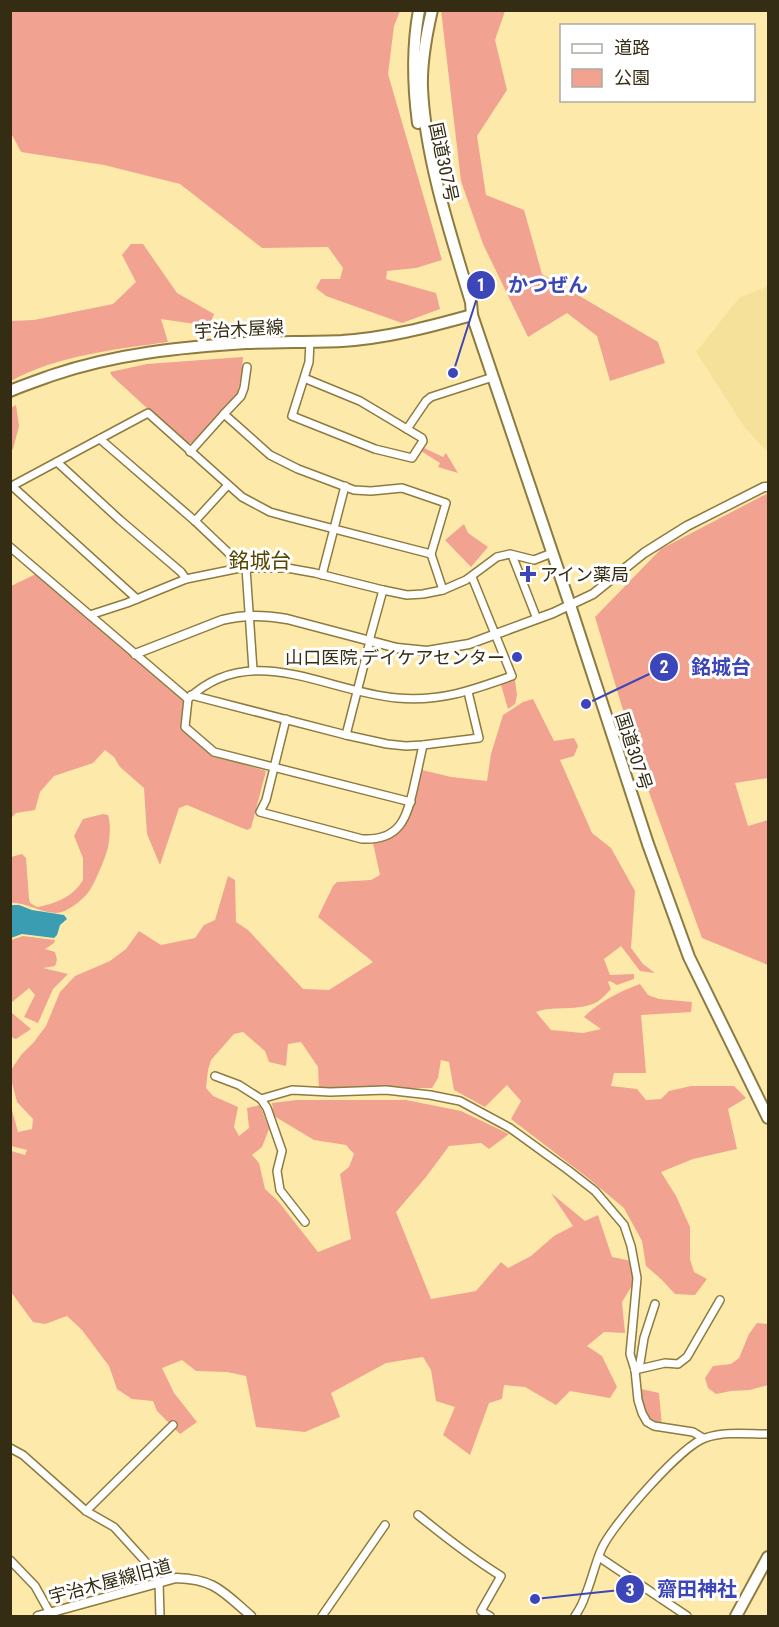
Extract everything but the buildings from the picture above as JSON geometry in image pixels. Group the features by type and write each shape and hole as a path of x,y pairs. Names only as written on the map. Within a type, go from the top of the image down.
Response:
{"main road":[{"name":"国道307号","path":"419,10 414,65 419,127 440,222 465,304 472,315 648,844 689,957 768,1118"},
{"name":"国道307号","path":"432,10 424,50 422,86 425,119 443,203 471,302 472,315"},
{"name":"宇治木屋線","path":"10,391 104,360 204,346 385,336 472,315"},
{"path":"736,1617 768,1557"}],"street":[{"path":"304,378 360,401 408,429 423,441 412,458 375,449 292,416 309,362 310,341"},
{"path":"190,452 241,396 247,367"},
{"path":"408,429 431,397 493,377"},
{"path":"137,599 11,486 148,413 227,486 249,502 270,512 431,554"},
{"path":"224,414 270,455 298,469 354,490 402,488 446,503 431,554 442,590"},
{"path":"100,439 195,521 243,568 253,670"},
{"path":"57,462 181,572 186,579"},
{"path":"195,521 227,486"},
{"path":"322,575 345,486"},
{"path":"135,654 222,620 249,616 287,619 397,648 428,651 455,647 496,635 570,606 592,594 644,553 687,526 768,487"},
{"path":"10,547 189,697 346,735 406,746 479,738 468,692"},
{"path":"90,615 186,579 243,568 287,568 407,595 442,590 472,576 497,557 512,555 534,560 552,553"},
{"path":"512,555 537,619"},
{"path":"411,802 214,752 185,727 189,697 221,678 253,670 294,673 357,690 397,698 423,699 468,692 512,676 472,576"},
{"path":"346,735 383,590"},
{"path":"286,719 266,800 260,812 362,839 387,836 401,825 409,811 423,745"},
{"path":"214,1076 239,1085 261,1100 267,1108 282,1152 277,1171 280,1190 304,1222"},
{"path":"261,1100 292,1090 330,1092 386,1090 460,1101 510,1128 568,1170 595,1191 624,1225 631,1246 637,1278 630,1354 642,1413 647,1422 654,1426 693,1432 704,1438"},
{"path":"635,1370 665,1363 678,1364 687,1357 720,1300"},
{"path":"635,1370 640,1363 644,1338 656,1304"},
{"path":"86,1511 173,1425"},
{"path":"575,1617 585,1597 601,1549 612,1529 664,1471 695,1443 704,1438 722,1434 768,1434"},
{"path":"12,1452 23,1455 86,1511 114,1527 144,1560 159,1582 160,1617"},
{"path":"418,1515 450,1542 501,1576 481,1611 490,1617"},
{"path":"322,1617 385,1525"},
{"path":"599,1557 687,1617"},
{"path":"10,1560 35,1587 50,1613"},
{"name":"宇治木屋線旧道","path":"38,1617 176,1578 206,1582 219,1589 250,1617"}],"shaded area":[{"path":"768,286 768,449 765,449 745,428 696,352 739,298"}],"green space":[{"path":"11,10 400,11 394,26 388,74 442,260 416,268 387,271 386,279 436,293 440,309 402,323 326,296 316,288 321,279 340,279 343,268 328,247 262,248 180,184 104,165 21,152 11,133"},
{"path":"441,10 505,11 495,40 507,90 477,136 486,195 524,210 542,274 658,342 665,363 610,381 597,336 567,313 528,337 483,244 461,181"},
{"path":"131,244 143,244 177,293 214,314 209,326 161,319 168,342 67,360 28,372 11,381 11,321 34,320 113,304 136,282 122,255"},
{"path":"243,357 237,395 193,443 185,443 110,372 147,364"},
{"path":"16,405 19,426 11,451 11,408"},
{"path":"420,446 443,457 446,453 458,473 438,467 440,463 418,449"},
{"path":"768,493 768,778 735,783 748,826 768,820 768,965 702,938 642,773 595,617 661,549"},
{"path":"464,524 468,533 488,547 471,567 445,540"},
{"path":"36,574 183,701 180,728 213,755 266,771 251,828 247,830 187,805 179,808 160,865 147,834 144,788 105,750 93,763 54,776 40,792 35,810 16,813 11,818 11,586"},
{"path":"515,680 517,695 515,704 508,709 501,685"},
{"path":"533,699 554,741 574,738 578,746 574,756 560,760 592,833 611,848 635,891 631,948 643,964 655,973 640,971 621,946 604,959 610,975 634,974 634,979 617,985 608,982 611,989 599,1001 590,1005 536,1012 551,1030 583,1033 601,1029 584,1017 590,1011 610,998 640,984 648,995 659,999 692,1002 691,1012 641,1015 646,1073 614,1073 611,1086 637,1089 646,1100 661,1099 669,1091 691,1086 734,1086 746,1098 728,1109 737,1149 693,1159 661,1172 676,1196 690,1227 690,1259 694,1272 707,1279 695,1295 675,1294 646,1266 642,1241 624,1208 511,1119 521,1101 507,1085 485,1107 454,1090 449,1062 441,1060 438,1078 432,1088 319,1089 318,1067 301,1042 288,1044 286,1066 269,1062 265,1051 243,1032 234,1034 211,1060 206,1088 213,1096 238,1107 234,1127 239,1136 249,1128 247,1108 260,1105 269,1129 262,1147 252,1155 259,1163 265,1189 278,1201 318,1252 351,1239 340,1174 349,1167 354,1154 346,1145 314,1140 274,1116 272,1103 297,1100 406,1100 461,1111 509,1134 489,1149 481,1143 449,1146 396,1212 431,1299 476,1291 501,1262 508,1268 531,1256 554,1236 573,1226 551,1193 585,1221 598,1215 612,1257 631,1261 633,1284 622,1302 625,1333 604,1332 587,1346 602,1356 617,1387 610,1398 570,1391 556,1405 525,1387 504,1385 502,1399 489,1403 470,1455 443,1435 455,1407 436,1401 431,1370 423,1357 386,1363 331,1393 340,1417 305,1432 256,1427 246,1376 227,1372 196,1371 182,1360 162,1368 174,1393 197,1422 180,1434 157,1411 153,1401 132,1399 117,1389 109,1366 82,1330 67,1316 45,1324 33,1322 11,1292 11,1151 25,1155 27,1150 11,1146 10,1103 18,1132 32,1129 33,1119 17,1102 11,1070 46,1026 60,992 75,976 110,961 126,949 139,931 161,945 195,938 204,925 215,920 228,876 235,880 236,922 248,930 303,989 329,990 373,962 318,917 333,886 337,882 371,880 380,875 373,843 386,840 404,826 414,805 422,770 451,777 487,781 491,754 503,715 523,702"},
{"path":"108,815 110,823 105,858 90,891 77,904 56,913 11,903 11,857 22,854 26,858 30,903 37,907 50,904 74,891 83,880 83,858 74,836 83,819"},
{"path":"23,936 55,940 45,949 55,952 57,960 55,966 43,968 68,974 53,989 38,1023 24,1017 35,995 29,988 11,1003 11,940"},
{"path":"11,1003 12,1013 31,1029 16,1039 11,1037"},
{"path":"757,1323 768,1324 768,1385 750,1390 716,1394 708,1388 705,1378 713,1366 731,1364 739,1358 749,1334"},
{"path":"637,1388 659,1393 662,1427 647,1422"}],"water":[{"path":"11,905 64,915 67,919 60,925 54,938 22,934 11,938"}],"place":[{"name":"かつぜん","path":"453,373"},
{"name":"アイン薬局","path":"528,574"},
{"name":"山口医院 デイケアセンター","path":"517,657"},
{"name":"銘城台","path":"586,704"},
{"name":"齋田神社","path":"535,1599"}],"district":[{"name":"銘城台","path":"260,561"}]}
